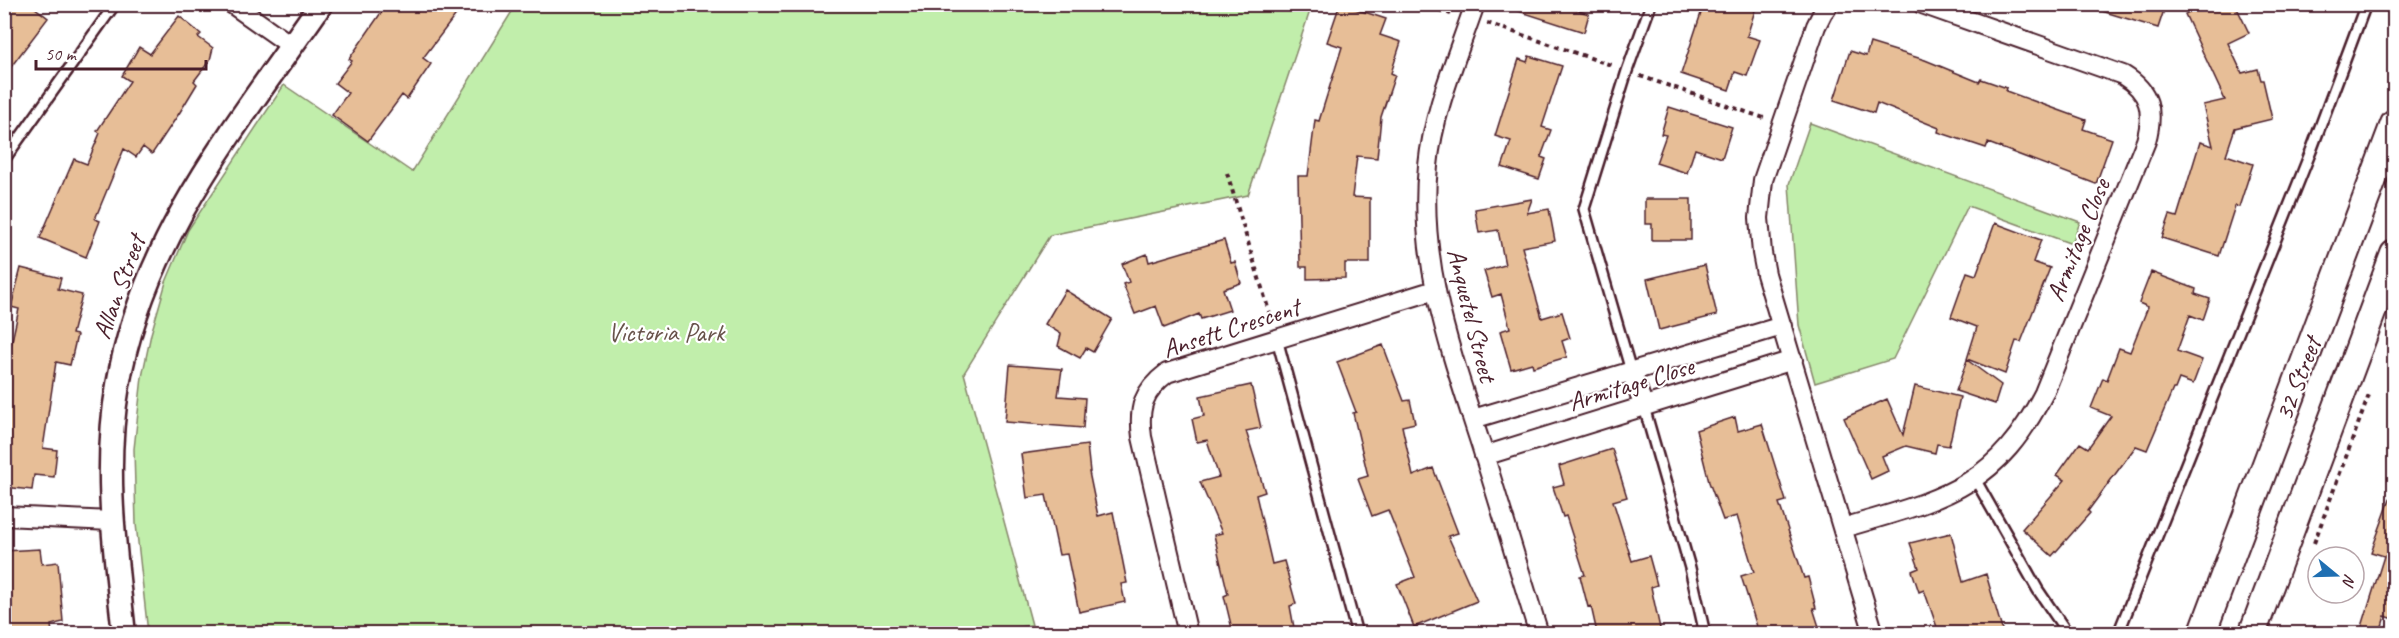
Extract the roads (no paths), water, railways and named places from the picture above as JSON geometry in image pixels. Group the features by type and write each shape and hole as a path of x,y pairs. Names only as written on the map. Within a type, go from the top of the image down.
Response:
{"main road":[{"name":"32 Street","path":"2202,633 2394,124"},
{"name":"32 Street","path":"2252,633 2394,254"}],"street":[{"path":"232,4 292,46"},
{"name":"Allan Street","path":"124,633 111,521 111,456 117,386 144,286 184,203 321,4"},
{"name":"Anquetel Street","path":"1475,4 1446,89 1428,164 1425,226 1435,290 1539,633"},
{"path":"1829,4 1812,37 1770,158 1760,198 1759,218 1762,253 1782,326 1874,633"},
{"name":"Armitage Close","path":"1842,528 1931,502 1988,470 2016,440 2044,393 2146,141 2151,117 2150,107 2143,93 2135,82 2123,75 1922,4"},
{"name":"Ansett Crescent","path":"1188,633 1142,437 1140,423 1144,400 1149,389 1167,373 1435,290"},
{"name":"Armitage Close","path":"1473,419 1782,326"},
{"name":"Armitage Close","path":"1484,456 1793,360"},
{"path":"1631,371 1644,407"},
{"path":"4,516 111,521"}],"lane":[{"path":"4,160 115,4"},
{"path":"1631,371 1584,209 1627,71 1651,4"},
{"path":"2118,633 2311,151 2367,4"},
{"path":"1277,339 1357,633"},
{"path":"1644,407 1690,568 1705,633"},
{"path":"1975,479 2038,590 2068,633"}],"park label":[{"name":"Victoria Park","path":"666,332"}]}
